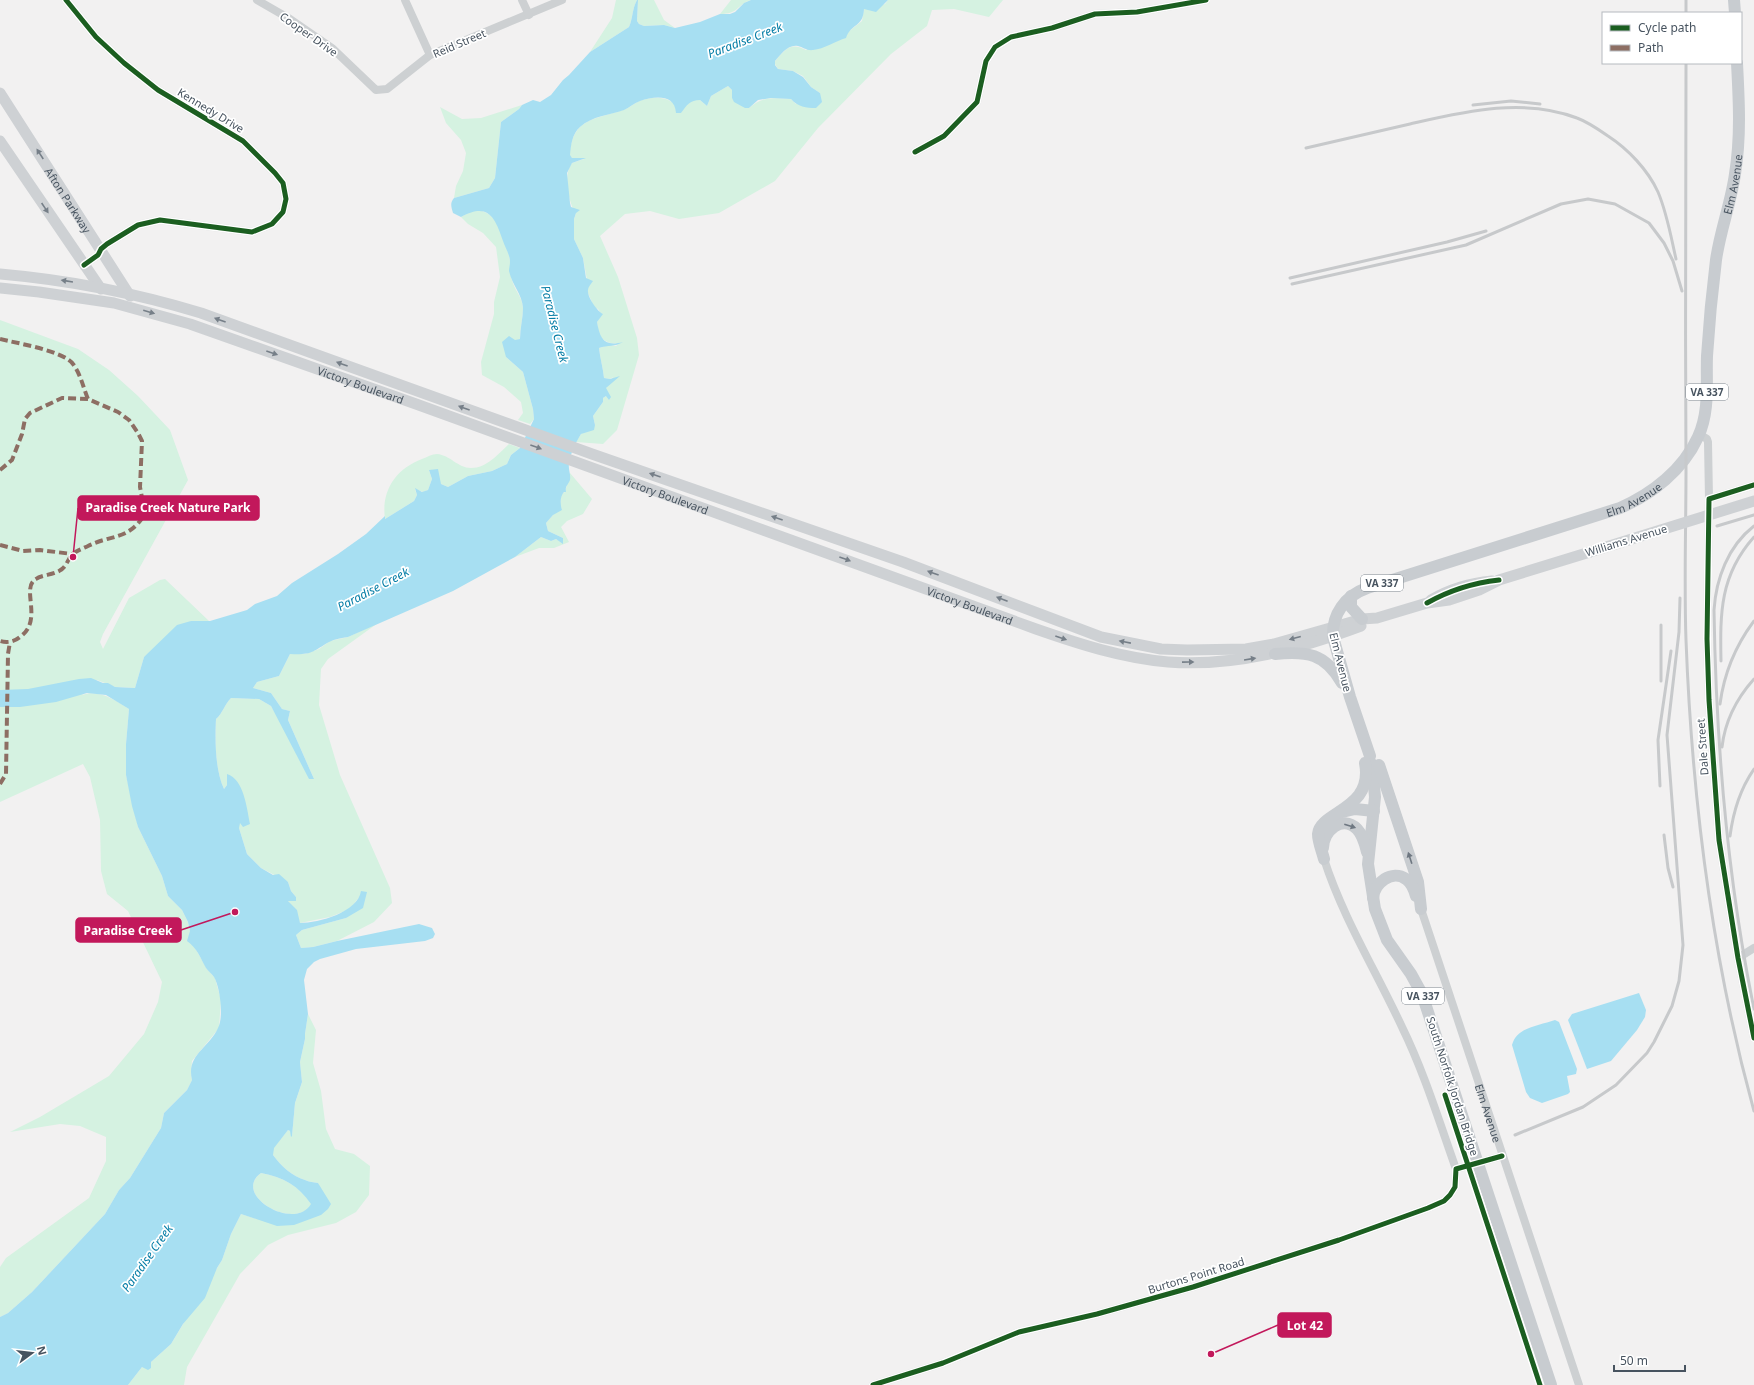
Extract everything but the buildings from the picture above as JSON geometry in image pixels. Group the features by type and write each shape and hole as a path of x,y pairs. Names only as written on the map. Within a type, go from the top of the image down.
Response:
{"main road":[{"path":"1734,0 1734,12"},
{"name":"Elm Avenue","path":"1371,760 1350,697 1333,632 1339,610 1351,596 1366,588 1612,511 1639,499 1660,484 1673,472 1692,448 1704,420 1707,396 1707,357 1716,259 1735,175 1740,124 1737,64"},
{"name":"Afton Parkway","path":"0,93 129,293 134,308"},
{"path":"0,141 99,287 114,303"},
{"name":"Victory Boulevard","path":"0,274 61,280 99,287 129,293 201,313 501,422 903,562 1101,637 1152,647 1187,650 1246,648 1333,632"},
{"name":"Victory Boulevard","path":"0,288 114,303 190,324 499,434 1073,642 1150,660 1169,662 1225,661 1275,654 1333,632"},
{"name":"Williams Avenue","path":"1333,632 1362,619 1377,618 1427,603 1449,600 1479,590 1499,580 1754,501"},
{"path":"1351,596 1351,607 1362,619"},
{"name":"Williams Avenue","path":"1333,632 1365,625 1377,618"},
{"path":"1150,660 1152,647"},
{"path":"1275,654 1302,653 1321,659 1336,672 1350,697"},
{"path":"1357,717 1371,760 1418,882 1421,910"},
{"path":"1324,859 1319,839 1319,830 1325,822 1353,802 1362,789 1371,760"},
{"name":"VA 337","path":"1371,760 1375,785 1374,811 1368,864 1374,905"},
{"path":"1341,812 1355,809 1374,811"},
{"path":"1324,859 1323,844 1327,834 1332,827 1345,824 1355,827 1361,834 1366,849 1368,864"},
{"path":"1374,905 1375,889 1381,881 1390,877 1399,876 1407,880 1413,887 1421,910"},
{"name":"South Norfolk Jordan Bridge","path":"1374,905 1387,940 1411,974 1422,994 1551,1385"}],"street":[{"name":"Kennedy Drive","path":"66,0 96,37 158,90 243,141 276,173 283,183 286,199 283,212 272,224 252,232 160,220 138,225 101,249 98,255 84,265"},
{"name":"Cooper Drive","path":"257,0 290,19 332,48 357,73"},
{"path":"405,0 430,55"},
{"path":"522,0 529,15"},
{"name":"Reid Street","path":"357,73 376,90 387,89 430,55 562,0"},
{"path":"915,152 944,136 976,102 986,61 995,47 1011,37 1052,28 1095,14 1137,12 1206,0"},
{"name":"Dale Street","path":"1699,434 1707,439 1708,442 1709,500 1707,639 1719,840 1738,958 1754,1038"},
{"path":"1709,500 1754,485"},
{"path":"1324,859 1356,937 1403,1028 1456,1169 1502,1156"},
{"name":"Elm Avenue","path":"1421,910 1579,1385"},
{"path":"1738,958 1754,948"},
{"name":"Burtons Point Road","path":"873,1385 943,1363 1019,1332 1097,1314 1193,1287 1339,1240 1428,1208 1444,1201 1450,1195 1454,1187 1456,1169"}],"green space":[{"path":"616,0 637,0 629,27 590,52 612,18"},
{"path":"638,0 654,0 664,20 675,28 664,25 644,26 639,24 637,21"},
{"path":"731,0 751,0 742,4 731,13 720,14"},
{"path":"888,0 1003,0 989,17 954,9 932,10 927,26 891,54 818,128 775,181 719,213 679,219 650,211 625,214 600,236 618,277 637,338 639,355 617,430 603,444 576,442 581,434 595,425 593,416 603,402 603,398 606,396 606,388 613,377 610,379 604,378 599,348 609,345 616,346 620,343 614,344 599,336 597,322 601,314 598,309 594,307 588,293 583,258 574,239 574,219 576,213 569,196 567,181 569,168 572,163 584,159 572,158 569,155 572,140 577,130 589,121 623,110 639,101 649,99 659,98 668,100 676,106 694,100 700,100 707,106 711,96 728,86 732,90 732,98 749,108 759,101 779,98 791,99 796,104 820,93 811,87 803,76 793,71 778,69 775,61 782,53 792,47 806,50 848,32 862,21 864,9 885,4"},
{"path":"522,105 519,109 501,122 495,178 489,188 454,198 456,186 463,171 466,153 461,140 446,123 440,107 462,119 481,118"},
{"path":"478,210 489,214 497,223 507,247 512,280 523,308 520,339 515,341 506,357 523,372 533,409 534,419 530,424 518,420 523,413 521,402 504,387 482,375 481,362 494,314 494,302 500,277 496,247 483,233 468,224 461,217 471,211"},
{"path":"0,320 78,349 109,370 138,396 170,430 188,480 100,642 103,649 129,598 160,580 165,579 209,621 191,621 144,657 135,688 115,687 97,680 82,695 95,693 101,694 129,709 126,744 126,775 138,827 162,876 168,896 182,910 188,922 194,946 207,969 215,978 221,1000 219,1028 192,1061 192,1080 187,1090 164,1113 161,1128 130,1178 119,1190 105,1214 32,1292 8,1313 0,1317 0,1267 6,1258 89,1198 106,1161 106,1137 80,1126 60,1124 10,1132 40,1117 109,1076 144,1034 158,1002 162,982 128,911 107,894 101,871 100,820 90,777 83,764 0,802"},
{"path":"509,444 520,448 511,455 507,464 492,471 468,476 448,487 441,484 429,470 432,479 428,490 423,492 415,489 417,495 414,501 385,519 385,499 392,482 413,463 433,454 437,454 442,455 462,466 471,468 477,467 482,466 492,460"},
{"path":"570,473 592,499 583,514 567,521 561,527 569,542 554,548 539,548 515,557 541,537 551,541 556,539 563,543 563,538 548,531 546,523 559,507 561,494 565,492"},
{"path":"378,623 328,659 321,669 319,705 340,775 390,888 392,903 374,922 337,941 313,947 301,948 296,935 302,930 346,918 360,896 350,909 330,917 300,923 288,901 296,901 296,897 291,891 288,882 261,868 247,854 227,785 224,789 219,773 216,746 216,719 231,698 259,699 271,706 314,779 288,720 290,711 282,709 271,693 253,688 257,682 279,676 290,654 305,654 319,649 330,641 348,637"},
{"path":"308,1014 316,1030 313,1063 321,1091 326,1129 335,1149 354,1154 370,1166 369,1195 356,1212 336,1223 288,1235 268,1245 240,1274 187,1367 184,1385 128,1385 142,1367 151,1368 151,1362 171,1344 222,1260 231,1234 241,1214 257,1219 321,1215 320,1188 318,1183 308,1181 291,1173 283,1167 273,1155 273,1148 288,1130 292,1136 295,1103 302,1082 300,1062"},
{"path":"261,1173 290,1183 302,1192 312,1204 304,1212 293,1214 280,1212 269,1207 259,1200 254,1191 254,1182"}],"water":[{"path":"638,0 637,21 639,24 644,26 664,25 675,28 700,22 720,14 730,14 735,12 744,3 751,0 888,0 876,12 864,9 859,23 848,33 846,38 813,50 794,46 785,50 775,61 775,65 778,69 793,71 803,77 811,87 820,93 822,102 816,108 809,108 796,104 791,99 771,98 758,100 749,108 745,108 734,102 732,98 732,90 728,86 711,96 707,106 700,100 697,100 689,104 681,113 676,113 672,102 668,100 663,98 646,99 624,110 590,120 580,127 575,133 571,144 570,155 572,158 586,158 572,163 567,173 571,207 580,210 576,213 574,219 574,239 583,258 586,278 593,281 588,289 589,296 596,307 603,314 597,322 600,333 607,342 623,342 617,345 599,348 604,378 610,379 620,376 606,388 611,397 609,400 606,396 603,398 603,402 593,416 595,425 594,430 581,434 575,444 569,464 570,480 566,487 566,492 564,492 561,498 562,510 553,515 546,523 548,531 563,538 563,544 556,539 551,541 541,537 515,557 453,591 348,637 331,641 311,652 303,654 290,654 279,676 257,682 253,688 271,693 282,709 290,711 288,720 314,779 309,779 271,706 259,699 231,698 216,719 216,755 221,781 224,789 227,785 227,774 233,777 241,788 246,803 250,824 243,827 240,823 239,828 247,854 261,868 273,875 279,874 288,882 291,891 296,897 296,901 288,901 297,910 300,923 317,921 336,915 353,905 361,891 367,892 363,908 346,918 302,930 296,935 301,948 313,947 419,924 432,928 435,934 433,938 425,941 356,949 320,959 314,962 307,969 304,980 308,1014 300,1062 302,1082 295,1103 292,1136 291,1137 290,1131 288,1130 274,1148 273,1155 283,1167 291,1173 308,1181 318,1183 331,1204 321,1215 294,1225 277,1226 241,1214 231,1234 222,1260 217,1268 205,1298 183,1324 171,1344 151,1362 151,1368 148,1370 142,1367 128,1385 0,1385 0,1317 8,1313 32,1292 105,1214 119,1190 130,1178 161,1128 164,1113 187,1090 192,1080 192,1064 199,1052 214,1035 218,1028 221,1010 216,982 196,950 187,941 190,931 188,922 182,910 168,896 162,876 138,827 126,775 126,744 129,709 106,695 87,693 56,702 20,707 0,707 0,690 28,689 91,678 103,683 108,683 115,687 135,688 144,657 177,625 191,621 210,621 247,610 255,604 277,596 292,583 338,554 366,534 385,516 385,519 414,501 417,495 415,488 422,492 428,490 432,479 429,470 438,469 441,484 448,487 468,476 492,471 507,464 511,455 520,448 534,419 533,409 523,372 506,357 502,342 509,336 515,340 520,339 523,312 522,303 510,276 510,259 497,225 493,219 489,214 478,211 461,217 453,213 451,203 454,198 489,188 495,178 501,122 519,109 522,105 533,100 540,102 551,95 590,52 629,27 635,3","holes":["261,1173 290,1183 296,1187 311,1204 303,1212 292,1214 280,1212 269,1207 259,1200 254,1191 254,1182"]},
{"path":"1639,993 1646,1010 1645,1017 1637,1030 1611,1061 1587,1069 1568,1020 1572,1014"},
{"path":"1555,1020 1559,1022 1577,1069 1576,1074 1567,1076 1570,1092 1568,1094 1542,1103 1530,1098 1526,1092 1512,1045 1518,1034 1523,1031"}],"railway":[{"path":"1686,0 1686,12"},
{"path":"1686,64 1685,598 1689,699 1693,759 1706,878 1726,996 1754,1111"},
{"path":"1473,105 1511,101 1540,104"},
{"path":"1306,148 1430,119 1472,111 1536,108 1577,118 1597,128 1623,147 1649,176 1658,192 1664,208 1676,259"},
{"path":"1292,284 1466,245 1561,204 1588,199 1615,204 1649,223 1664,243 1673,261 1682,291"},
{"path":"1290,278 1447,242 1486,231"},
{"path":"1717,526 1754,515"},
{"path":"1754,526 1745,534 1730,553 1717,587 1714,610 1720,760 1730,860 1754,1009"},
{"path":"1721,661 1721,627 1724,595 1734,566 1754,537"},
{"path":"1515,1135 1583,1107 1616,1085 1647,1053 1672,1006 1679,981 1683,945 1667,735 1679,632 1680,598"},
{"path":"1720,704 1724,682 1736,650 1754,621"},
{"path":"1661,625 1661,681"},
{"path":"1660,786 1658,740 1671,651"},
{"path":"1722,747 1726,728 1733,710 1742,694 1754,679"},
{"path":"1730,836 1738,801 1754,769"},
{"path":"1664,835 1668,868 1673,887"}],"marked path":[{"path":"0,339 50,351 68,359 78,372 88,399"},
{"path":"0,470 12,460 22,434 25,419 30,413 62,398 88,399 118,412 129,420 142,441 140,487 145,514 139,523 126,533 97,542 77,551 70,557 62,569 36,579 32,583 30,589 31,614 27,630 13,641 0,641"},
{"path":"0,545 23,551 40,550 72,554"},
{"path":"0,784 6,774 8,654 10,642"}],"cycle path":[{"path":"66,0 96,37 124,63 158,90 243,141 283,183 286,199 283,212 272,224 252,232 160,220 138,225 107,244 101,249 98,255 84,265"},
{"path":"915,152 944,136 977,102 986,61 995,47 1011,37 1052,28 1095,14 1137,12 1206,0"},
{"path":"1754,485 1709,499 1707,639 1709,700 1719,840 1738,958 1754,1038"},
{"path":"1427,603 1444,594 1462,588 1499,580"},
{"path":"1445,1095 1540,1385"},
{"path":"873,1385 943,1363 1019,1332 1097,1314 1193,1287 1339,1240 1428,1208 1444,1201 1450,1195 1455,1187 1456,1169 1502,1156"}],"place":[{"name":"Paradise Creek Nature Park","path":"73,557"},
{"name":"Paradise Creek","path":"235,912"},
{"name":"Lot 42","path":"1211,1354"}]}
